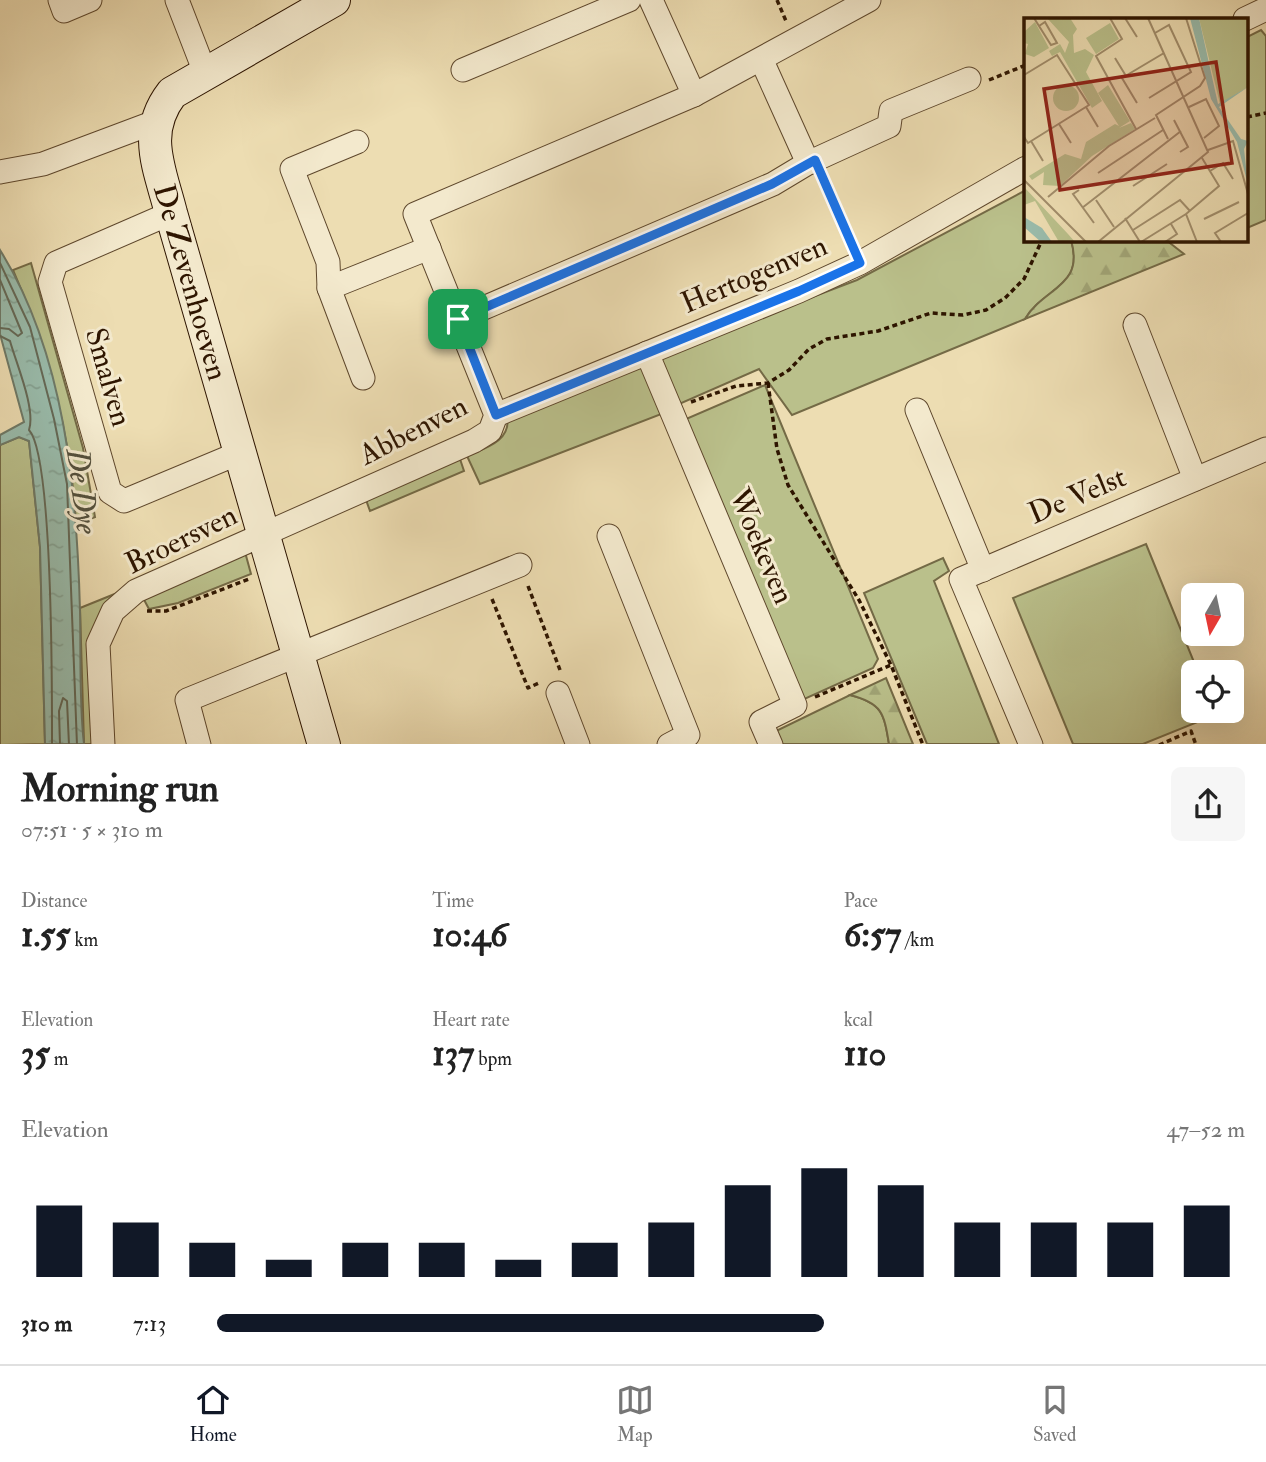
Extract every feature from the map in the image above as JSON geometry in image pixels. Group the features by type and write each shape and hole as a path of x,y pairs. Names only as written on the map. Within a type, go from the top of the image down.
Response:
{"street":[{"path":"60,0 64,11 90,0"},
{"path":"177,0 206,75"},
{"path":"0,172 44,164 155,122 160,109 172,93 334,0"},
{"path":"463,70 629,0"},
{"path":"651,0 694,95"},
{"name":"Abbenven","path":"264,534 474,441 490,431 496,415 415,214 694,95 762,61 869,0"},
{"path":"1247,18 1266,9"},
{"path":"762,61 812,162"},
{"path":"458,319 772,184 888,126 891,111 969,79"},
{"name":"De Zevenhoeven","path":"155,122 155,150 171,213 324,744"},
{"path":"357,142 292,169 328,262 329,288 363,378"},
{"name":"Hertogenven","path":"496,415 799,291 860,263 1024,170"},
{"name":"Smalven","path":"171,213 56,263 50,282 53,296 110,492 124,501 239,453"},
{"path":"329,288 429,248"},
{"path":"1135,326 1195,479"},
{"name":"Woekeven","path":"647,353 795,705"},
{"path":"917,410 983,570"},
{"name":"De Velst","path":"1031,744 961,579 1266,449"},
{"name":"Broersven","path":"103,744 98,644 113,611 136,591 264,534"},
{"path":"609,536 688,735 669,744"},
{"path":"199,744 187,700 520,565"},
{"path":"551,685 578,744"},
{"path":"771,744 761,722 795,705"}],"path":[{"path":"969,79 973,86 1024,66"},
{"path":"1248,117 1266,113"},
{"path":"812,162 860,263"},
{"path":"672,410 736,386 768,383 789,370 809,349 827,339 878,331 931,313 963,316 996,305 1024,279 1041,242"},
{"path":"768,383 777,449 788,485 859,600 891,665 923,744"},
{"path":"484,579 528,688 551,685 562,675 520,565"},
{"name":"Broersven","path":"126,602 148,611 166,611 273,569"},
{"path":"795,705 891,665"},
{"path":"1159,744 1191,731 1196,744"}],"green space":[{"path":"1261,30 1266,36 1266,220 1248,228 1248,36"},
{"path":"1024,191 1024,242 1071,242 1074,256 1068,277 1033,308 1025,319 792,415 759,369 677,405 657,356 857,280"},
{"path":"1071,242 1169,242 1184,254 1025,319 1033,308 1068,277 1074,256"},
{"path":"31,263 83,448 95,517 76,524 69,458 56,394 37,331 13,270"},
{"path":"644,360 664,413 480,484 467,456 501,438 507,425 507,416"},
{"path":"765,385 878,659 873,668 800,701 686,419"},
{"path":"19,437 29,441 40,547 45,744 0,744 0,445"},
{"path":"460,459 464,471 370,511 365,497"},
{"path":"1146,544 1181,630 1181,646 1187,646 1193,660 1181,660 1181,723 1195,723 1143,744 1073,744 1013,598"},
{"path":"245,552 251,574 178,603 149,609 142,596"},
{"path":"943,558 949,571 934,581 999,744 927,744 864,593"},
{"path":"132,587 106,613 98,744 84,744 80,608"},
{"path":"886,678 913,744 889,744 880,711 869,702 850,695"},
{"path":"850,695 869,702 880,711 889,744 781,744 776,731"}],"water":[{"path":"0,250 22,290 40,333 53,378 71,471 78,565 84,744 45,744 40,547 29,441 19,437 0,445 0,435 24,422 0,334"}],"route":[{"path":"815,160 860,263 799,291 496,415 458,319 772,184 815,160"}],"water label":[{"name":"De Dye","path":"83,491"}]}
